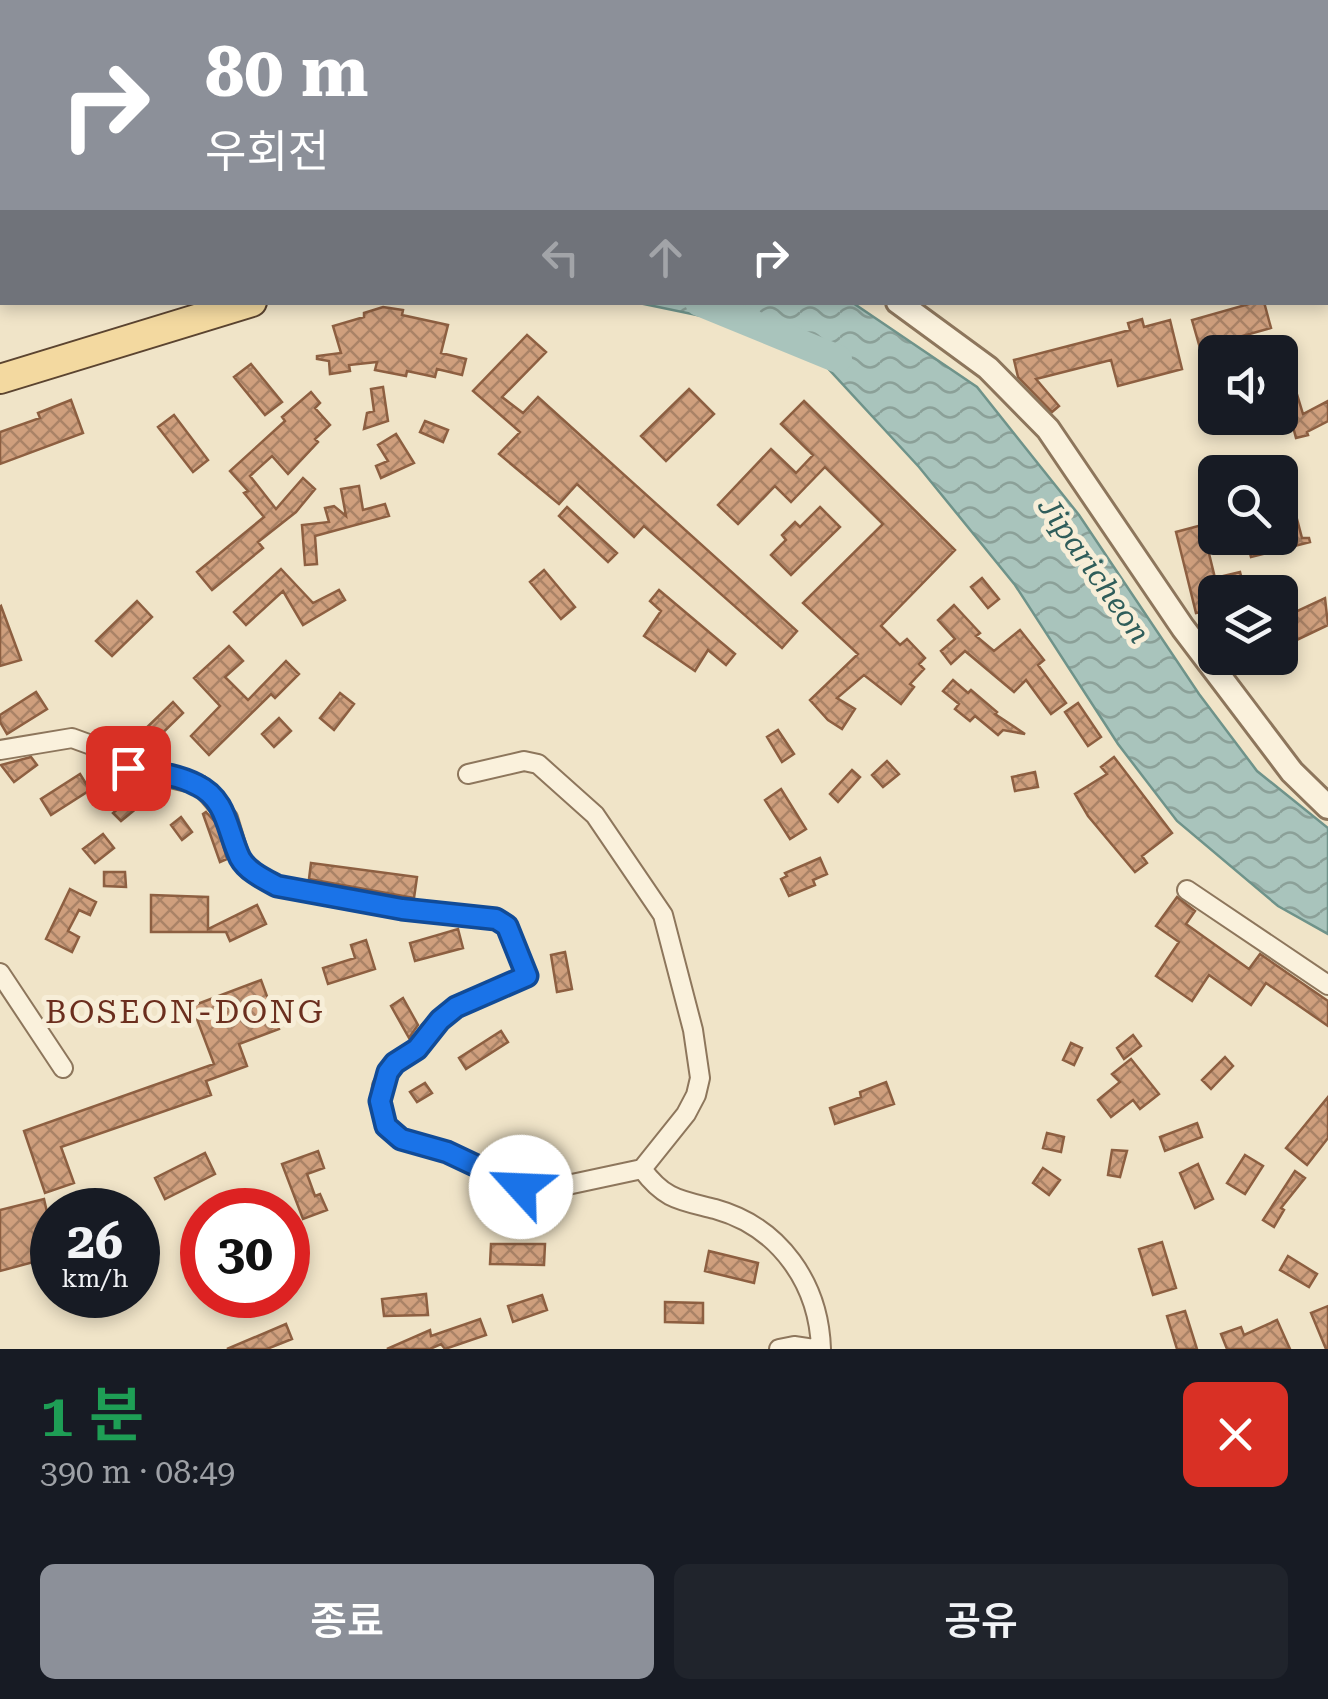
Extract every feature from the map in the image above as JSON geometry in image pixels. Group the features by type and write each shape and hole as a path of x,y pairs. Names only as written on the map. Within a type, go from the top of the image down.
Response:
{"main road":[{"path":"0,379 242,305"}],"street":[{"path":"902,305 988,368 1048,430 1183,628 1292,772 1328,807"},
{"path":"0,750 72,738 94,746 128,768 200,785 228,818 241,861 277,886 402,909 496,919 507,926 527,976 456,1007 430,1030 417,1049 395,1063 382,1086 380,1101 386,1126 401,1139 447,1152 521,1187 544,1190 642,1169 686,1114 700,1078 663,915 595,814 538,764 531,760 468,774"},
{"path":"1187,890 1328,986"},
{"path":"0,973 63,1068"},
{"path":"642,1169 675,1200 738,1219 780,1246 801,1270 814,1299 818,1349 779,1349"}],"water":[{"path":"649,305 856,305 977,387 1079,515 1199,694 1257,771 1328,828 1328,934 1278,906 1177,821 1118,744 1015,585 919,467 798,336"}],"building":[{"path":"1245,305 1265,305 1271,328 1246,335 1198,335 1198,341 1192,320"},
{"path":"383,307 448,325 441,353 466,359 462,375 437,369 435,377 407,371 406,376 375,370 377,362 349,365 350,371 330,374 329,361 317,356 341,353 333,326"},
{"path":"1142,319 1144,327 1170,320 1182,369 1118,386 1111,360 1036,379 1059,406 1052,412 1018,377 1014,360 1130,330 1128,323"},
{"path":"527,335 546,352 502,397 523,413 538,397 797,631 782,648 644,526 634,537 577,484 559,504 499,454 520,432 473,391"},
{"path":"251,364 282,402 265,415 234,377"},
{"path":"383,387 388,421 364,429 367,413 374,411 371,389"},
{"path":"689,389 714,414 666,461 641,436"},
{"path":"311,392 320,403 315,408 330,425 315,439 318,442 288,474 272,456 250,476 276,509 303,478 315,489 296,512 258,542 263,548 212,590 197,572 264,517 230,471"},
{"path":"1298,398 1303,414 1328,401 1328,421 1296,438"},
{"path":"71,400 83,433 0,464 0,432 40,418 38,413"},
{"path":"804,401 955,550 881,626 900,645 907,639 925,658 919,664 924,669 910,684 914,687 901,704 864,675 837,698 855,709 842,729 810,700 858,654 803,603 883,524 825,467 791,502 775,486 738,524 718,505 771,449 796,473 813,455 781,424"},
{"path":"174,415 208,460 193,472 158,427"},
{"path":"425,421 448,430 443,442 420,432"},
{"path":"396,434 414,463 381,478 376,466 388,461 378,445"},
{"path":"359,486 363,510 385,504 389,516 315,536 317,564 305,565 302,525 329,522 325,508 334,506 346,516 341,489"},
{"path":"567,507 617,553 608,562 559,516"},
{"path":"820,507 840,527 791,575 771,555 786,540 782,535 795,522 800,527"},
{"path":"1298,523 1302,538 1309,538 1310,542 1298,545"},
{"path":"1198,526 1198,555 1209,555 1214,575 1198,575 1198,613 1196,613 1176,532"},
{"path":"281,569 313,603 339,590 345,600 303,625 283,591 246,625 234,612"},
{"path":"544,570 575,607 561,619 530,582"},
{"path":"982,578 999,599 988,608 971,587"},
{"path":"659,590 735,654 726,665 708,650 695,671 644,636 661,611 650,601"},
{"path":"1325,598 1328,625 1298,639 1298,611"},
{"path":"137,601 152,617 112,656 96,641"},
{"path":"954,605 980,633 976,636 994,651 1020,630 1044,660 1038,665 1066,703 1051,714 1026,680 1014,692 965,651 951,664 941,651 955,639 938,620"},
{"path":"0,607 21,660 0,666"},
{"path":"229,646 243,661 225,677 248,700 286,661 299,674 275,698 271,694 209,755 191,736 220,706 194,678"},
{"path":"953,680 1025,734 1003,730 998,735 975,716 970,721 955,709 959,704 943,691"},
{"path":"36,692 47,709 7,734 0,715"},
{"path":"340,693 354,704 334,730 320,718"},
{"path":"173,702 183,713 138,757 119,747 131,735 135,739"},
{"path":"1078,703 1101,737 1088,746 1065,712"},
{"path":"279,718 291,731 274,747 262,734"},
{"path":"778,730 794,754 782,762 767,737"},
{"path":"31,757 37,765 14,782 1,765"},
{"path":"1114,757 1172,833 1142,856 1147,863 1135,872 1088,816 1075,794 1107,774 1101,767"},
{"path":"887,761 899,774 883,787 872,775"},
{"path":"852,770 860,777 838,802 830,794"},
{"path":"1035,772 1038,787 1015,791 1012,777"},
{"path":"80,774 90,790 51,815 41,799"},
{"path":"781,789 806,829 790,839 765,800"},
{"path":"130,798 138,807 121,821 113,813"},
{"path":"206,812 217,824 227,859 220,862 203,814"},
{"path":"181,817 192,832 182,840 171,825"},
{"path":"103,834 114,848 95,863 83,849"},
{"path":"820,858 827,874 813,880 815,885 789,896 781,879 787,876 785,873"},
{"path":"311,863 417,877 414,898 309,879"},
{"path":"104,872 125,872 126,887 104,886"},
{"path":"70,889 96,902 90,915 79,910 68,931 79,937 72,952 46,939"},
{"path":"151,895 208,897 208,929 257,905 266,924 230,941 226,932 151,932"},
{"path":"1177,897 1195,911 1186,924 1249,969 1260,954 1328,1001 1328,1026 1266,983 1251,1005 1209,975 1192,1001 1156,976 1179,942 1156,926"},
{"path":"458,929 463,948 415,961 410,943"},
{"path":"366,940 375,969 328,984 323,968 355,958 351,945"},
{"path":"565,952 572,989 557,992 551,955"},
{"path":"261,980 279,1029 239,1044 247,1066 206,1081 211,1095 61,1147 74,1183 43,1188 24,1131 214,1064 192,1006"},
{"path":"403,998 418,1025 409,1038 391,1006"},
{"path":"501,1031 508,1042 466,1069 459,1058"},
{"path":"1133,1035 1141,1046 1124,1059 1117,1048"},
{"path":"1071,1043 1082,1048 1074,1065 1063,1060"},
{"path":"1225,1057 1233,1066 1211,1089 1202,1080"},
{"path":"1131,1059 1159,1094 1140,1109 1133,1100 1111,1117 1098,1100 1120,1082 1112,1074"},
{"path":"886,1082 894,1104 835,1124 830,1108 861,1097 860,1092"},
{"path":"425,1083 432,1093 417,1102 410,1092"},
{"path":"1328,1097 1328,1138 1307,1165 1286,1148"},
{"path":"1197,1123 1202,1137 1165,1151 1160,1137"},
{"path":"1047,1133 1064,1137 1061,1152 1043,1148"},
{"path":"1112,1150 1127,1151 1120,1177 1108,1175"},
{"path":"318,1151 324,1168 307,1174 315,1196 320,1194 327,1210 310,1216 310,1188 291,1188 282,1164"},
{"path":"205,1153 215,1174 180,1188 165,1199 155,1178"},
{"path":"1245,1155 1263,1166 1245,1194 1227,1183"},
{"path":"1198,1164 1213,1199 1195,1208 1180,1173"},
{"path":"1043,1168 1060,1180 1049,1195 1033,1183"},
{"path":"1295,1171 1305,1178 1281,1208 1284,1210 1274,1227 1263,1220"},
{"path":"30,1202 30,1263 0,1271 0,1210"},
{"path":"1162,1242 1176,1288 1153,1295 1139,1249"},
{"path":"491,1244 545,1244 544,1265 490,1264"},
{"path":"709,1251 758,1263 754,1283 705,1271"},
{"path":"1288,1256 1317,1274 1309,1287 1280,1270"},
{"path":"426,1294 428,1315 384,1316 382,1299"},
{"path":"542,1295 547,1310 513,1322 508,1306"},
{"path":"665,1302 703,1303 703,1323 665,1322"},
{"path":"1328,1306 1328,1349 1326,1349 1311,1313"},
{"path":"1185,1311 1197,1349 1177,1349 1167,1316"},
{"path":"480,1319 486,1335 445,1349 441,1344 430,1349 387,1349 430,1330 431,1336"},
{"path":"1277,1320 1290,1349 1227,1349 1221,1334 1241,1327 1244,1335"},
{"path":"286,1324 292,1339 267,1349 227,1349"}],"waterway":[{"name":"Jiparicheon","path":"706,305 838,359"}],"district":[{"name":"BOSEON-DONG","path":"185,1012"}],"route":[{"path":"128,768 200,785 228,818 241,861 277,886 402,909 474,914 507,926 527,976 456,1007 440,1020 417,1049 388,1072 380,1101 386,1126 401,1139 447,1152 521,1187"}]}
